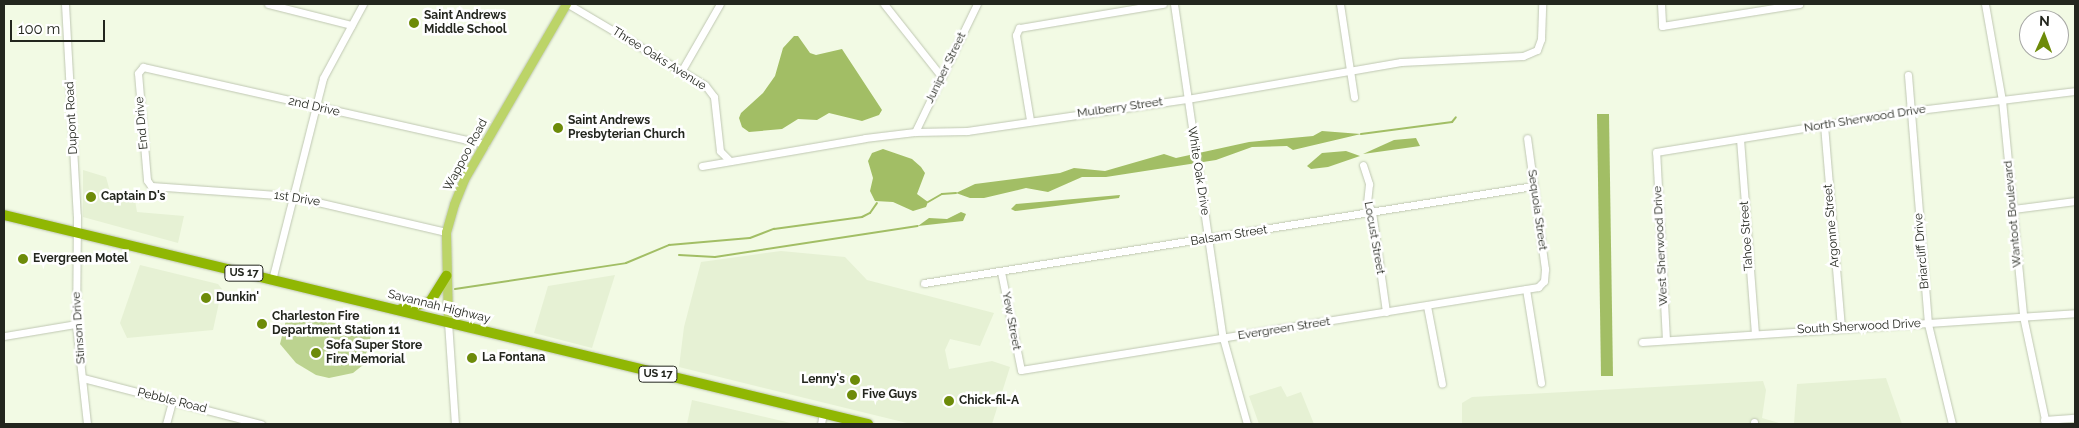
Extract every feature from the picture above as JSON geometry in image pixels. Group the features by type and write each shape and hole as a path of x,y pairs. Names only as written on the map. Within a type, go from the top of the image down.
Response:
{"highway":[{"name":"Savannah Highway","path":"4,215 868,424"},
{"path":"396,310 430,302 446,276"}],"main road":[{"name":"Wappoo Road","path":"448,322 446,232 464,179 567,4"}],"street":[{"name":"Dupont Road","path":"65,4 77,216 75,232"},
{"path":"268,4 351,25"},
{"path":"272,280 292,196 326,70 363,4"},
{"name":"Three Oaks Avenue","path":"567,4 682,70 711,91 720,151 730,161"},
{"path":"682,70 720,4"},
{"path":"884,4 941,76"},
{"name":"Juniper Street","path":"915,132 977,4"},
{"path":"1030,120 1016,35 1018,28 1163,4"},
{"name":"White Oak Drive","path":"1174,4 1223,338 1247,424"},
{"path":"1340,4 1352,71 1354,97"},
{"name":"Mulberry Street","path":"702,166 915,132 967,131 1030,120 1187,99 1400,62 1523,56 1537,50 1542,39 1542,4"},
{"path":"1661,4 1662,26 1799,4"},
{"name":"Wantoot Boulevard","path":"1985,4 2002,100 2023,316 2045,422"},
{"name":"2nd Drive","path":"143,66 315,108 485,144"},
{"name":"End Drive","path":"143,66 138,73 147,180"},
{"name":"Briarcliff Drive","path":"1908,75 1928,324 1952,424"},
{"name":"North Sherwood Drive","path":"1656,152 1910,112 2075,91"},
{"name":"Argonne Street","path":"1824,125 1841,326"},
{"name":"Sequoia Street","path":"1527,138 1544,281"},
{"name":"Tahoe Street","path":"1740,139 1754,332"},
{"name":"West Sherwood Drive","path":"1656,152 1666,340"},
{"name":"Locust Street","path":"1363,165 1369,184 1367,202 1372,212 1386,312"},
{"name":"1st Drive","path":"147,180 151,186 162,188 292,196 446,232"},
{"name":"Balsam Street","path":"924,283 1208,240 1533,186"},
{"path":"2013,209 2075,201"},
{"name":"Stinson Drive","path":"75,232 76,324 87,424"},
{"name":"Yew Street","path":"1001,272 1021,370"},
{"name":"Evergreen Street","path":"1021,370 1428,306 1538,287 1544,281"},
{"path":"1526,289 1541,383"},
{"path":"1428,306 1442,384"},
{"name":"South Sherwood Drive","path":"1642,342 1841,326 1928,324 2075,313"},
{"name":"Wappoo Road","path":"448,322 456,424"},
{"path":"4,336 76,324"},
{"name":"Pebble Road","path":"83,378 233,421 261,424"},
{"path":"166,424 172,402"},
{"path":"821,424 824,413"},
{"path":"2045,422 2075,418"}],"shaded area":[{"path":"794,36 798,36 810,53 816,55 842,49 882,110 879,115 862,121 829,113 817,120 798,119 782,129 749,132 742,127 739,118 741,113 763,93 775,76 783,48"},
{"path":"1597,114 1609,114 1613,376 1601,376"},
{"path":"1322,131 1361,134 1293,150 1287,146 1252,147 1216,160 1106,177 1082,177 1048,192 1026,188 984,198 970,198 956,193 975,184 1060,173 1074,168 1105,171 1164,154 1176,158 1249,142 1313,136"},
{"path":"1416,138 1420,146 1363,154 1394,140"},
{"path":"883,149 912,159 921,167 925,173 917,194 928,202 926,207 913,211 893,202 875,201 870,191 873,178 868,161 872,153"},
{"path":"1346,151 1360,156 1328,167 1311,169 1307,166 1322,153"},
{"path":"83,170 106,177 112,199 135,200 137,212 184,216 178,243 83,217"},
{"path":"1120,195 1119,198 1015,211 1011,209 1016,204"},
{"path":"961,212 966,214 963,221 918,226 929,218 947,219"},
{"path":"781,251 845,257 867,280 994,313 980,346 950,339 945,350 949,369 992,361 1010,367 992,424 911,424 679,367 684,327 701,262"},
{"path":"140,265 218,284 222,289 213,330 127,338 120,323"},
{"path":"615,275 592,348 534,333 548,286"},
{"path":"288,312 372,332 363,365 353,373 329,378 316,375 296,363 280,344"},
{"path":"1886,378 1902,424 1794,424 1797,384"},
{"path":"1763,381 1766,390 1762,418 1783,424 1462,424 1462,403 1472,397"},
{"path":"1281,386 1287,397 1301,392 1314,424 1259,424 1249,396"},
{"path":"692,400 795,424 687,424"}],"waterway":[{"path":"1361,134 1452,122 1456,117"},
{"path":"928,202 942,194 956,193"},
{"path":"455,289 626,263 669,245 750,238 774,229 862,217 870,213 877,203"},
{"path":"679,255 715,257 918,226"}],"place":[{"name":"Saint Andrews Middle School","path":"414,23"},
{"name":"Saint Andrews Presbyterian Church","path":"558,128"},
{"name":"Captain D's","path":"91,197"},
{"name":"Evergreen Motel","path":"23,259"},
{"name":"Dunkin'","path":"206,298"},
{"name":"Charleston Fire Department Station 11","path":"262,324"},
{"name":"Sofa Super Store Fire Memorial","path":"316,353"},
{"name":"La Fontana","path":"472,358"},
{"name":"Lenny's","path":"855,380"},
{"name":"Five Guys","path":"852,395"},
{"name":"Chick-fil-A","path":"949,401"}]}
